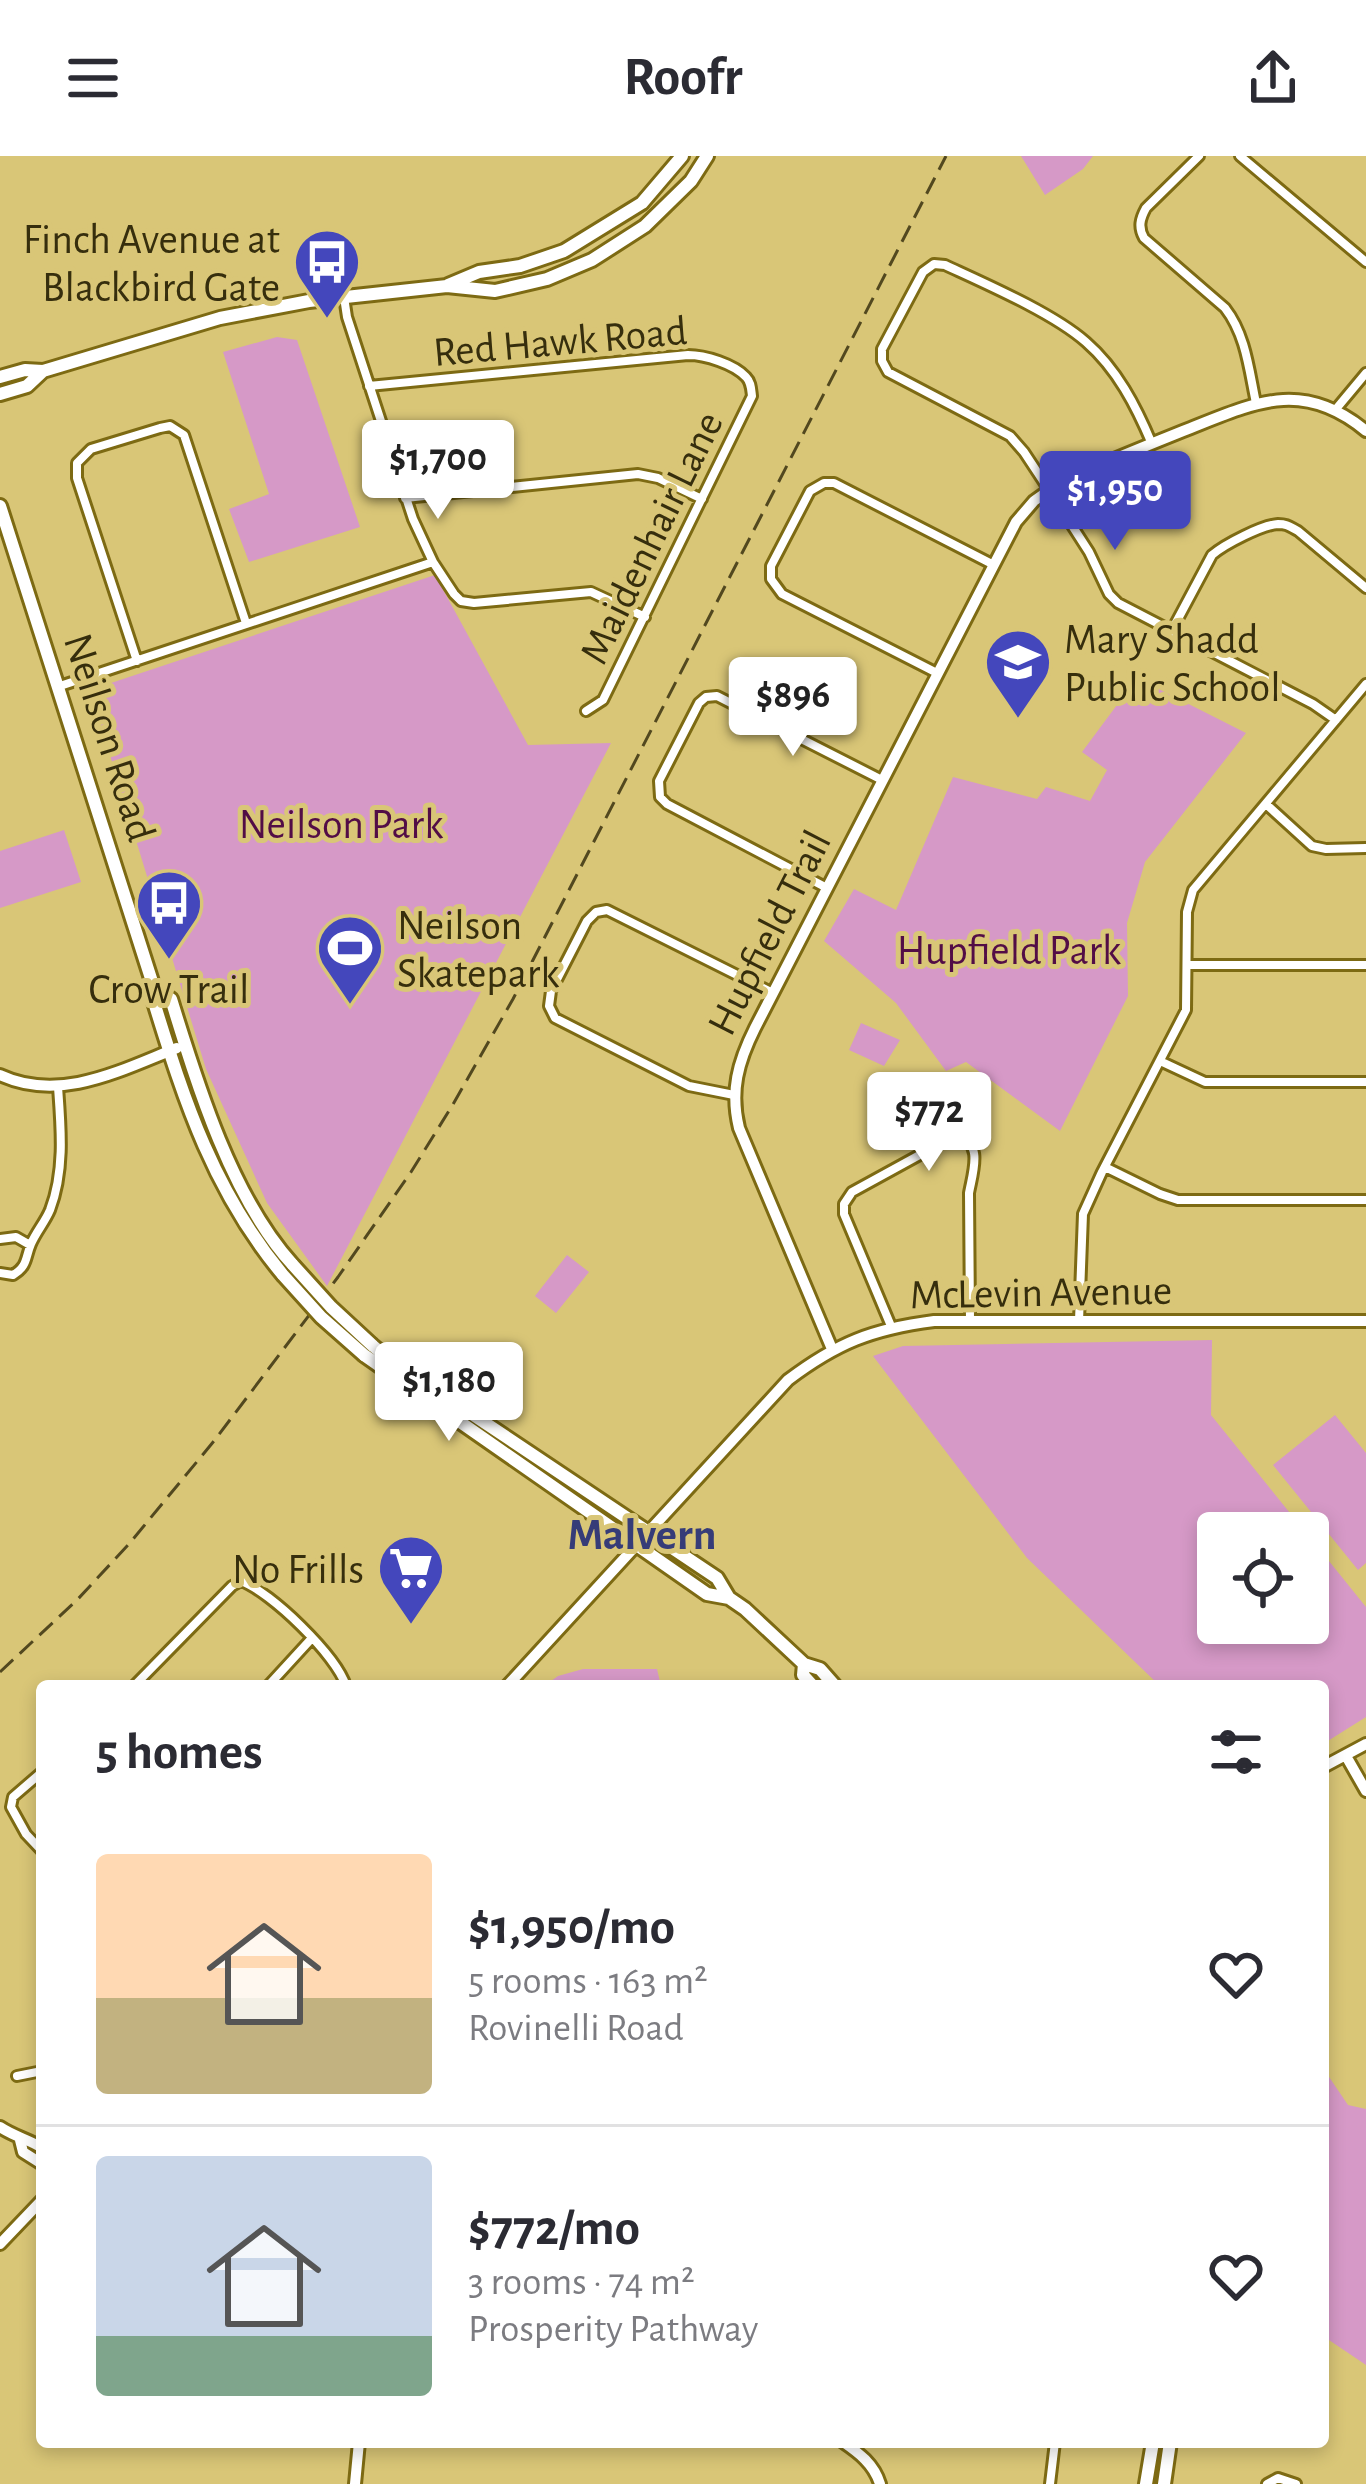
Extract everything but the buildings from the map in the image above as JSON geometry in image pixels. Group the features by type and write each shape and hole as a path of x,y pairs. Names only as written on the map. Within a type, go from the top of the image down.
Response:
{"main road":[{"path":"447,286 479,272 520,266 564,251 642,203 682,156"},
{"path":"0,377 44,371 220,318 308,301 447,286 495,291 547,279 592,260 645,226 691,181 707,156"},
{"path":"0,394 27,386 44,371"},
{"name":"Neilson Road","path":"0,506 155,991 169,1051 217,1176 239,1217 368,1350 385,1356 642,1537 717,1577 729,1598 804,1664 820,1669 830,1680"},
{"name":"Neilson Road","path":"155,991 172,999 226,1157 288,1270"},
{"name":"Neilson Road","path":"804,1664 808,1680"},
{"path":"1147,2484 1152,2448"},
{"path":"1164,2484 1169,2448"}],"street":[{"path":"1199,156 1146,208 1141,233 1236,322 1256,403"},
{"path":"1240,156 1366,262"},
{"path":"1152,444 1131,398 1088,343 1064,325 953,268 934,264 922,272 882,350 891,374 1010,436 1118,603 1336,720"},
{"path":"344,297 405,498 434,562 461,601 591,592 645,616"},
{"name":"Red Hawk Road","path":"369,386 688,355 710,358 749,381"},
{"path":"1336,409 1366,373"},
{"name":"Maidenhair Lane","path":"586,711 603,700 645,616 752,396 749,381"},
{"name":"Hupfield Trail","path":"832,1349 739,1128 735,1081 743,1051 992,564 1024,509 1047,489 1256,403 1292,400 1336,409 1366,431"},
{"path":"137,661 77,478 77,463 92,449 160,428 170,427 184,435 245,623"},
{"path":"405,498 644,474 702,499"},
{"path":"937,673 782,594 771,579 771,566 810,491 824,483 834,483 992,564"},
{"path":"1172,630 1211,555 1271,525 1298,531 1366,588"},
{"path":"60,686 434,562"},
{"path":"1079,1321 1084,1214 1186,1010 1187,912 1193,890 1366,684"},
{"path":"827,888 668,804 660,796 658,781 699,703 711,696 722,697 882,780"},
{"path":"1267,805 1312,846 1366,848"},
{"path":"734,1095 689,1086 555,1018 549,1006 551,991 586,920 607,910 772,993"},
{"path":"1188,965 1366,965"},
{"path":"0,1075 58,1087 89,1081 186,1045"},
{"path":"1160,1061 1205,1082 1366,1082"},
{"path":"0,1273 14,1275 22,1270 50,1209 59,1177 58,1087"},
{"path":"891,1326 844,1204 853,1192 956,1136 968,1139 974,1149 969,1193 970,1321"},
{"path":"1105,1166 1178,1200 1366,1200"},
{"path":"0,1239 16,1238 30,1245"},
{"name":"McLevin Avenue","path":"512,1680 788,1380 832,1349 866,1334 934,1321 1366,1321"},
{"path":"140,1680 241,1582 256,1587 311,1639 338,1666 344,1680"},
{"path":"273,1680 311,1639"},
{"path":"1329,1764 1366,1744"},
{"path":"1346,1756 1366,1791"},
{"path":"36,1777 13,1797 11,1807 36,1845"},
{"path":"17,2076 36,2073"},
{"path":"0,2127 36,2144"},
{"path":"20,2140 23,2152 36,2160"},
{"path":"0,2244 36,2206"},
{"path":"355,2484 358,2448"},
{"path":"852,2448 872,2467 880,2484"},
{"path":"1050,2484 1054,2448"},
{"path":"1267,2484 1278,2479 1296,2484"}],"green space":[{"path":"1021,156 1093,156 1083,169 1045,195"},
{"path":"277,337 297,340 360,527 249,562 229,509 269,494 223,352"},
{"name":"Neilson Park","path":"435,575 528,745 611,743 327,1286 267,1203 206,1069 90,690"},
{"name":"Hupfield Park","path":"1137,678 1246,733 1145,862 1127,923 1128,996 1060,1131 966,1062 946,1071 896,1003 824,941 854,889 896,910 953,777 1037,799 1046,787 1090,801 1107,770 1082,752"},
{"path":"64,830 81,882 0,908 0,851"},
{"path":"861,1023 900,1040 884,1066 849,1050"},
{"path":"567,1255 589,1272 556,1313 535,1296"},
{"path":"1212,1340 1211,1415 1289,1512 1197,1512 1197,1644 1329,1644 1329,1561 1366,1607 1366,1717 1329,1740 1329,1680 1154,1680 1027,1558 873,1356 903,1346"},
{"path":"1335,1415 1366,1453 1366,1563 1358,1570 1329,1534 1329,1512 1311,1512 1273,1465"},
{"path":"583,1669 657,1669 660,1680 552,1680"},
{"path":"1329,2077 1348,2105 1366,2109 1366,2365 1329,2340"}],"railway":[{"path":"0,1672 129,1544 214,1441 411,1172 513,999 946,156"}],"place":[{"name":"Finch Avenue at Blackbird Gate","path":"327,321"},
{"name":"Mary Shadd Public School","path":"1018,721"},
{"name":"Crow Trail","path":"169,962"},
{"name":"Neilson Skatepark","path":"350,1007"},
{"name":"No Frills","path":"411,1627"}],"district":[{"name":"Malvern","path":"642,1533"}]}
